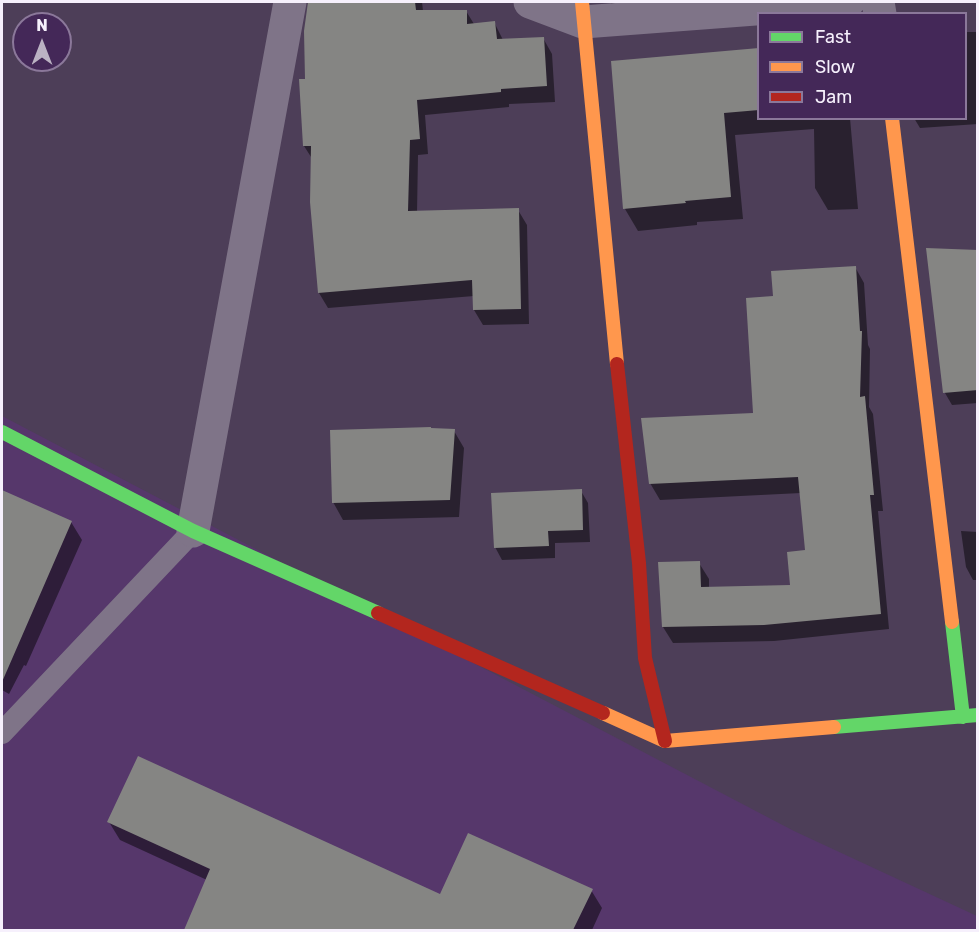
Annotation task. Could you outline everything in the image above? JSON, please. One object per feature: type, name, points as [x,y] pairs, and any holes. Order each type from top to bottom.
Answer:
[{"type":"street","points":[[193,531],[290,2]]},
{"type":"street","points":[[530,2],[582,12],[848,2]]},
{"type":"street","points":[[582,12],[639,563],[645,658],[665,741]]},
{"type":"street","points":[[892,120],[963,717]]},
{"type":"street","points":[[2,432],[193,531],[665,741],[978,715]]},
{"type":"lane","points":[[2,733],[193,531]]},
{"type":"shaded area","points":[[2,416],[794,831],[977,916],[977,930],[2,930]]},
{"type":"building","points":[[308,2],[415,2],[416,10],[467,10],[467,24],[495,21],[497,39],[544,37],[547,86],[501,89],[501,92],[417,100],[420,139],[410,140],[408,211],[519,208],[521,309],[473,310],[472,280],[318,293],[310,202],[311,146],[303,146],[299,79],[305,79],[304,31]]},
{"type":"building","points":[[757,48],[757,110],[724,113],[731,197],[623,209],[611,61]]},
{"type":"building","points":[[926,248],[978,250],[978,390],[943,393]]},
{"type":"building","points":[[856,266],[860,331],[862,331],[860,397],[865,396],[874,495],[870,495],[881,614],[764,625],[662,627],[658,562],[700,561],[701,587],[790,585],[787,552],[805,550],[798,477],[649,484],[641,418],[753,413],[746,298],[773,296],[771,271]]},
{"type":"building","points":[[431,427],[455,429],[450,500],[332,503],[330,430]]},
{"type":"building","points":[[582,489],[583,530],[548,531],[549,546],[494,548],[491,493]]},
{"type":"building","points":[[2,490],[72,521],[2,682]]},
{"type":"building","points":[[138,756],[440,894],[468,833],[593,889],[573,930],[184,930],[210,869],[107,822]]},
{"type":"traffic: fast","points":[[2,432],[193,531],[378,613]]},
{"type":"traffic: fast","points":[[952,622],[963,717]]},
{"type":"traffic: fast","points":[[834,727],[978,715]]},
{"type":"traffic: slow","points":[[582,2],[617,364]]},
{"type":"traffic: slow","points":[[892,120],[952,622]]},
{"type":"traffic: slow","points":[[603,713],[665,741],[834,727]]},
{"type":"traffic: jam","points":[[617,364],[639,563],[645,658],[665,741]]},
{"type":"traffic: jam","points":[[378,613],[603,713]]}]
